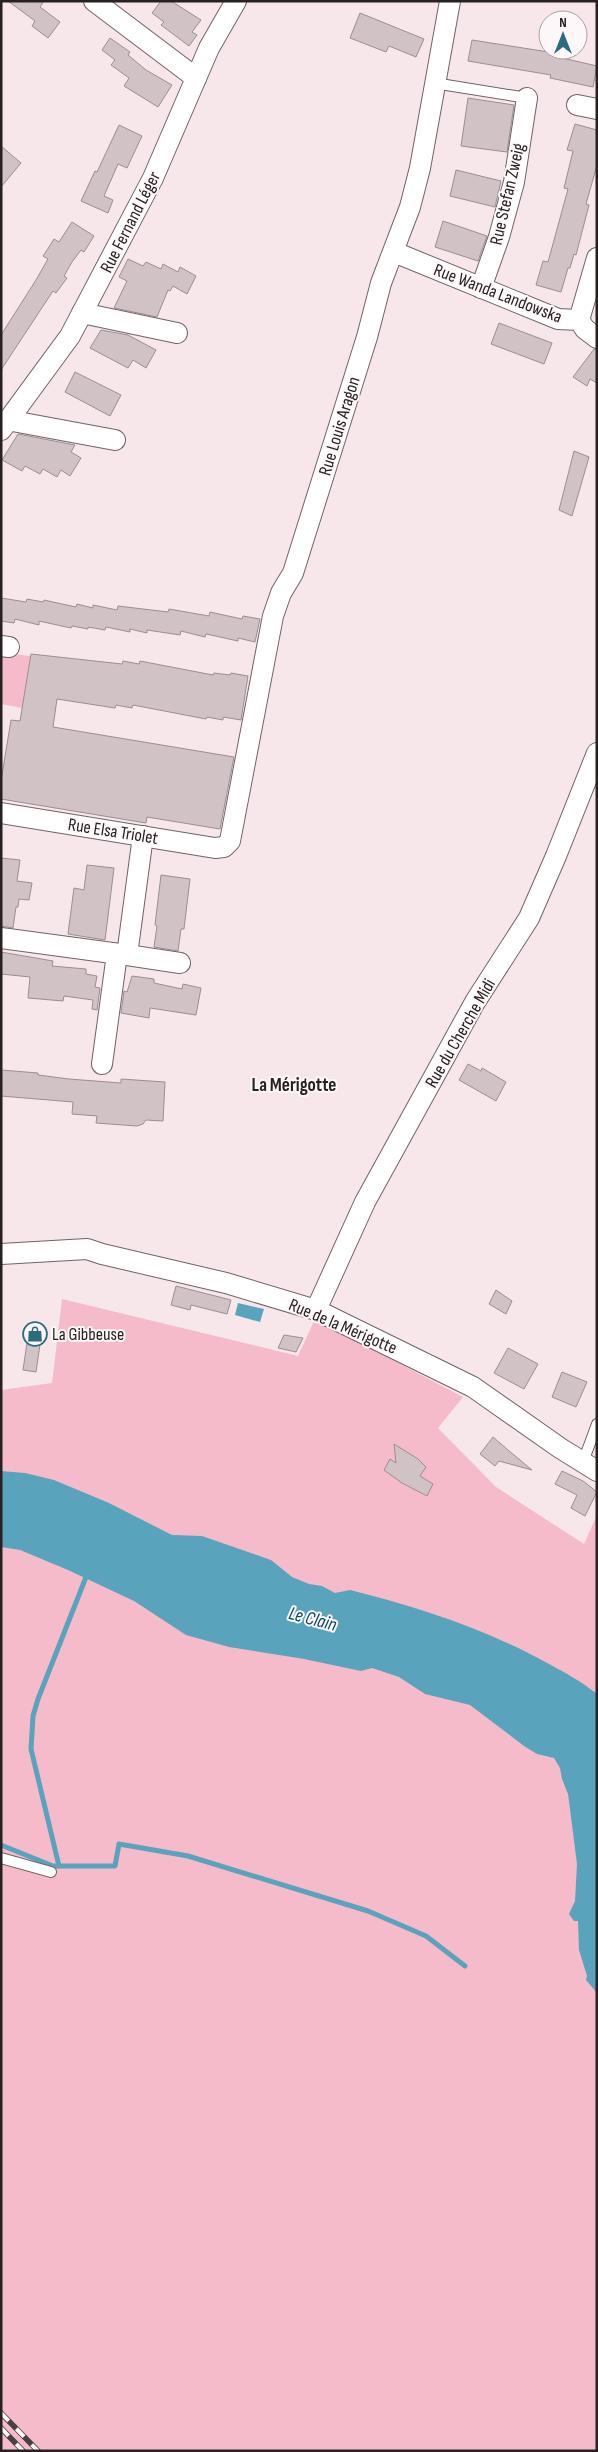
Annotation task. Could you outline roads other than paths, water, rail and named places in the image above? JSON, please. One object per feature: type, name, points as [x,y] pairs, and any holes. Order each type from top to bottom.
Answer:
[{"type":"street","points":[[94,1],[196,78]]},
{"type":"street","name":"Rue Fernand Léger","points":[[4,425],[56,356],[82,313],[153,178],[209,48],[236,1]]},
{"type":"street","name":"Rue Louis Aragon","points":[[224,847],[233,835],[262,665],[275,606],[293,573],[367,337],[381,283],[410,207],[420,168],[450,1]]},
{"type":"street","name":"Rue Stefan Zweig","points":[[481,288],[499,237],[514,182],[527,98]]},
{"type":"street","name":"Rue Wanda Landowska","points":[[394,252],[558,319],[579,320],[585,329],[597,338]]},
{"type":"street","points":[[579,320],[597,258]]},
{"type":"street","points":[[82,313],[177,333]]},
{"type":"street","points":[[4,425],[115,440]]},
{"type":"street","name":"Rue du Cherche Midi","points":[[316,1310],[369,1194],[475,1002],[529,918],[597,752]]},
{"type":"street","name":"Rue Elsa Triolet","points":[[1,813],[215,848],[224,847]]},
{"type":"street","points":[[102,1064],[143,836]]},
{"type":"street","points":[[1,938],[180,963]]},
{"type":"street","name":"Rue de la Mérigotte","points":[[1,1254],[87,1249],[226,1284],[316,1310],[473,1387],[560,1448],[590,1466]]},
{"type":"lane","points":[[434,83],[527,98]]},
{"type":"lane","points":[[590,1466],[597,1424]]},
{"type":"lane","points":[[1,1858],[51,1872]]},
{"type":"water","points":[[238,1303],[264,1309],[260,1322],[235,1315]]},
{"type":"water","name":"Le Clain","points":[[1,1471],[25,1473],[54,1480],[109,1503],[172,1535],[202,1536],[271,1560],[292,1577],[309,1584],[322,1586],[335,1593],[350,1590],[451,1620],[525,1651],[568,1674],[597,1694],[597,1993],[586,1980],[587,1976],[579,1950],[578,1921],[574,1921],[569,1914],[575,1901],[577,1864],[568,1794],[560,1768],[554,1758],[537,1754],[524,1746],[470,1705],[425,1694],[399,1677],[372,1668],[361,1671],[304,1659],[229,1647],[186,1635],[134,1601],[20,1550],[1,1547]]},
{"type":"waterway","points":[[59,1866],[31,1749],[33,1716],[88,1572]]},
{"type":"waterway","points":[[1,1845],[53,1866],[115,1866],[119,1844],[188,1856],[368,1911],[426,1936],[465,1966]]},
{"type":"railway","points":[[1,2413],[38,2451]]},
{"type":"railway","points":[[1,2428],[23,2451]]},
{"type":"place","name":"La Gibbeuse","points":[[35,1334]]},
{"type":"district","name":"La Mérigotte","points":[[294,1084]]}]
